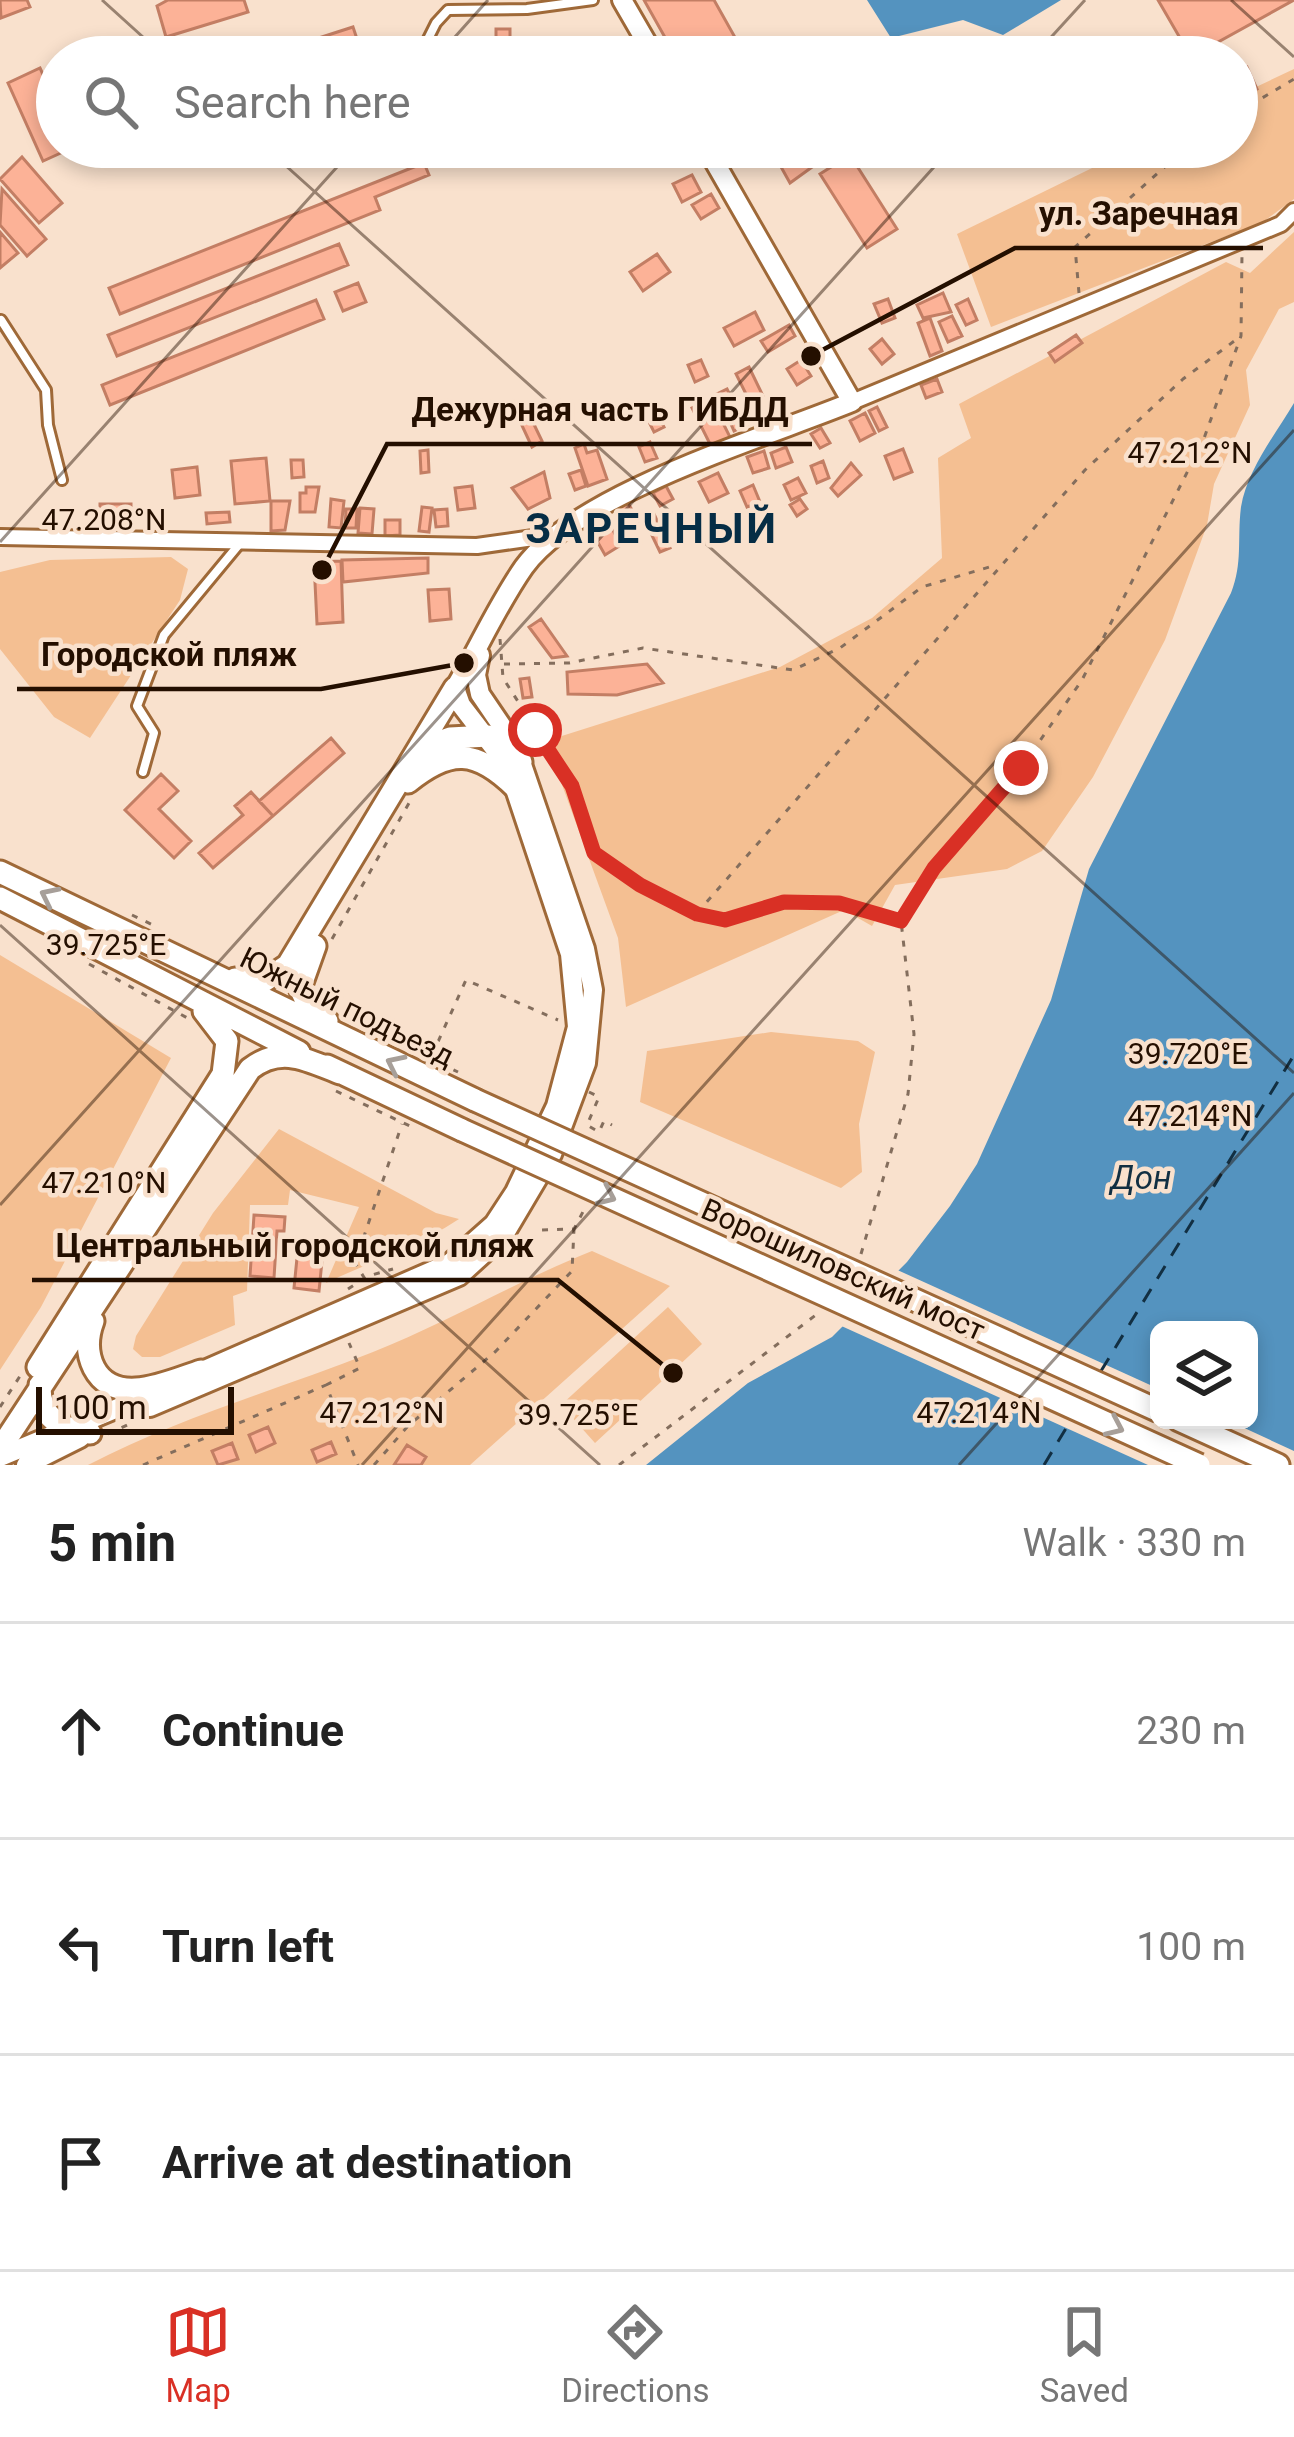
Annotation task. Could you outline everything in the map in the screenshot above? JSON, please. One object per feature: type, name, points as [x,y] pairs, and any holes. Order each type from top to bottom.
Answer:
[{"type":"main road","points":[[622,0],[643,36]]},
{"type":"main road","points":[[0,1453],[79,1432],[459,1276],[488,1253],[528,1201],[586,1064],[593,990],[585,949],[520,762],[480,694],[476,675],[524,567],[554,535],[595,506],[852,403],[718,168]]},
{"type":"main road","points":[[205,971],[261,983],[280,974],[455,688],[492,639]]},
{"type":"main road","points":[[455,688],[461,706],[520,762]]},
{"type":"main road","points":[[420,748],[450,738],[488,736]]},
{"type":"main road","points":[[26,1465],[79,1432],[201,1371],[449,1263],[494,1224],[515,1192],[566,1076],[578,1027],[578,991],[515,787],[488,736]]},
{"type":"main road","points":[[413,784],[420,748]]},
{"type":"main road","points":[[362,1037],[308,1005],[302,977],[413,784],[434,761],[462,757],[495,768],[515,787]]},
{"type":"main road","name":"Южный подъезд","points":[[0,872],[278,1007],[362,1037],[475,1100]]},
{"type":"main road","name":"Южный подъезд","points":[[0,898],[225,1015],[336,1081],[462,1130]]},
{"type":"main road","points":[[0,1426],[223,1074],[227,1041],[190,998]]},
{"type":"main road","points":[[0,1453],[250,1069],[264,1058],[286,1054],[336,1081]]},
{"type":"main road","name":"Ворошиловский мост","points":[[475,1100],[1150,1407]]},
{"type":"main road","name":"Ворошиловский мост","points":[[462,1130],[1199,1465]]},
{"type":"main road","points":[[105,1292],[87,1346],[100,1377],[122,1389],[138,1389],[201,1371]]},
{"type":"main road","points":[[42,1361],[39,1393],[44,1411],[79,1432]]},
{"type":"main road","points":[[1199,1429],[1278,1465]]},
{"type":"street","points":[[852,403],[1281,224],[1294,211]]},
{"type":"street","points":[[0,537],[477,546],[554,535]]},
{"type":"lane","points":[[429,36],[448,10],[527,9],[593,0]]},
{"type":"lane","points":[[1,320],[46,390],[47,425],[62,480]]},
{"type":"lane","points":[[143,772],[154,733],[137,706],[151,659],[242,541]]},
{"type":"path","points":[[1258,100],[1294,79]]},
{"type":"path","points":[[1080,304],[1075,247],[1163,168]]},
{"type":"path","points":[[855,1263],[868,1244],[875,1193],[908,1094],[914,1034],[901,921],[934,868],[1021,768],[1082,680],[1203,441],[1241,336],[1243,239]]},
{"type":"path","points":[[697,914],[1085,470],[1183,379],[1241,336]]},
{"type":"path","points":[[502,664],[569,663],[643,648],[793,670],[840,648],[922,587],[1000,564]]},
{"type":"path","points":[[492,639],[503,678],[572,786],[594,853],[697,914],[725,920],[784,902],[839,903],[901,921]]},
{"type":"path","points":[[326,950],[413,784]]},
{"type":"path","points":[[123,911],[160,928]]},
{"type":"path","points":[[87,964],[200,1024]]},
{"type":"path","points":[[431,1056],[466,980],[565,1023],[565,1008]]},
{"type":"path","points":[[362,1037],[431,1056],[464,1075]]},
{"type":"path","points":[[336,1081],[402,1123],[356,1263],[365,1279]]},
{"type":"path","points":[[587,1090],[599,1097],[587,1125],[599,1132],[604,1121],[612,1125],[604,1141]]},
{"type":"path","points":[[374,1465],[408,1426],[496,1352],[572,1271],[574,1229],[586,1204]]},
{"type":"path","points":[[500,1251],[510,1258],[541,1230],[574,1229]]},
{"type":"path","points":[[337,1296],[365,1279],[413,1264]]},
{"type":"path","points":[[619,1465],[758,1354],[815,1320],[828,1301]]},
{"type":"path","points":[[143,1465],[361,1368],[345,1336]]},
{"type":"path","points":[[326,1385],[358,1465]]},
{"type":"shaded area","points":[[1294,69],[1294,199],[1263,222],[991,327],[957,234],[1092,168],[1258,168],[1258,86]]},
{"type":"shaded area","points":[[1294,232],[1294,302],[1279,309],[1246,370],[1250,405],[1214,484],[1207,525],[1165,640],[1093,777],[1042,851],[1007,869],[895,885],[872,926],[844,910],[626,1007],[618,938],[546,741],[780,667],[872,618],[942,558],[938,458],[971,438],[959,404],[1226,262],[1250,273]]},
{"type":"shaded area","points":[[171,557],[188,569],[180,600],[90,738],[54,717],[0,649],[0,572],[50,560]]},
{"type":"shaded area","points":[[0,955],[171,1058],[41,1307],[0,1370]]},
{"type":"shaded area","points":[[771,1032],[858,1041],[875,1052],[859,1124],[862,1172],[841,1188],[640,1102],[647,1051]]},
{"type":"shaded area","points":[[279,1129],[436,1213],[459,1219],[326,1283],[359,1207],[290,1190],[288,1205],[250,1205],[247,1291],[233,1296],[235,1325],[160,1357],[142,1357],[133,1349],[136,1336],[213,1213]]},
{"type":"shaded area","points":[[592,1251],[670,1286],[470,1465],[88,1465],[193,1418],[401,1340]]},
{"type":"shaded area","points":[[668,1307],[702,1344],[595,1443],[561,1405]]},
{"type":"water","points":[[867,0],[1061,0],[1003,35],[963,20],[890,36]]},
{"type":"water","name":"Дон","points":[[1294,403],[1294,1465],[646,1465],[748,1383],[832,1337],[907,1262],[977,1164],[1051,1000],[1089,869],[1231,593],[1244,493]]},
{"type":"pier","points":[[893,1268],[1150,1385],[1150,1429],[1246,1429],[1294,1451],[1294,1465],[1148,1465],[837,1324]]},
{"type":"building","points":[[0,0],[27,0],[30,7],[1,18]]},
{"type":"building","points":[[168,0],[244,0],[248,12],[166,36],[157,6]]},
{"type":"building","points":[[644,0],[714,0],[734,36],[664,36]]},
{"type":"building","points":[[1158,0],[1294,0],[1229,36],[1179,36]]},
{"type":"building","points":[[353,27],[356,36],[325,36]]},
{"type":"building","points":[[496,29],[510,29],[510,36],[496,36]]},
{"type":"building","points":[[36,70],[36,145],[8,83]]},
{"type":"building","points":[[22,157],[62,203],[39,223],[0,179]]},
{"type":"building","points":[[411,168],[426,168],[429,175],[375,197],[380,210],[120,314],[109,288]]},
{"type":"building","points":[[782,168],[811,168],[790,183]]},
{"type":"building","points":[[829,168],[858,168],[897,229],[867,248],[820,174]]},
{"type":"building","points":[[692,175],[701,192],[682,202],[673,184]]},
{"type":"building","points":[[2,189],[46,239],[27,256],[0,225]]},
{"type":"building","points":[[711,194],[719,208],[701,219],[692,205]]},
{"type":"building","points":[[0,232],[18,253],[0,268]]},
{"type":"building","points":[[339,244],[348,265],[117,356],[108,335]]},
{"type":"building","points":[[657,254],[670,272],[643,291],[630,272]]},
{"type":"building","points":[[358,283],[366,302],[343,311],[335,292]]},
{"type":"building","points":[[943,293],[951,312],[923,318],[917,305]]},
{"type":"building","points":[[888,299],[895,318],[882,323],[874,304]]},
{"type":"building","points":[[968,299],[977,320],[966,325],[956,305]]},
{"type":"building","points":[[316,300],[324,319],[110,405],[102,385]]},
{"type":"building","points":[[755,312],[764,330],[734,346],[724,328]]},
{"type":"building","points":[[952,316],[962,336],[948,342],[939,322]]},
{"type":"building","points":[[930,318],[942,351],[930,356],[918,323]]},
{"type":"building","points":[[789,325],[795,336],[768,352],[761,341]]},
{"type":"building","points":[[1076,335],[1082,343],[1055,362],[1049,353]]},
{"type":"building","points":[[882,339],[894,354],[882,364],[870,349]]},
{"type":"building","points":[[701,360],[708,376],[695,382],[688,365]]},
{"type":"building","points":[[801,360],[811,376],[797,385],[787,369]]},
{"type":"building","points":[[749,367],[763,396],[750,402],[736,374]]},
{"type":"building","points":[[937,379],[942,392],[926,398],[921,385]]},
{"type":"building","points":[[727,389],[734,403],[725,408],[717,394]]},
{"type":"building","points":[[711,399],[730,437],[711,446],[692,408]]},
{"type":"building","points":[[652,403],[664,427],[654,432],[642,408]]},
{"type":"building","points":[[877,407],[887,427],[879,431],[869,411]]},
{"type":"building","points":[[742,408],[750,423],[734,431],[727,415]]},
{"type":"building","points":[[528,412],[542,441],[532,447],[518,417]]},
{"type":"building","points":[[865,413],[875,433],[860,441],[850,421]]},
{"type":"building","points":[[821,428],[830,443],[820,448],[811,434]]},
{"type":"building","points":[[650,442],[657,458],[645,462],[639,447]]},
{"type":"building","points":[[584,444],[587,453],[597,450],[607,479],[588,486],[575,448]]},
{"type":"building","points":[[786,447],[792,462],[776,468],[771,453]]},
{"type":"building","points":[[903,449],[912,472],[894,479],[885,456]]},
{"type":"building","points":[[428,450],[429,472],[421,473],[420,451]]},
{"type":"building","points":[[764,451],[769,468],[753,473],[747,457]]},
{"type":"building","points":[[266,458],[270,501],[235,504],[231,461]]},
{"type":"building","points":[[291,460],[303,460],[304,477],[292,478]]},
{"type":"building","points":[[823,461],[829,478],[817,483],[811,466]]},
{"type":"building","points":[[851,463],[861,475],[838,496],[831,488]]},
{"type":"building","points":[[197,467],[200,495],[175,498],[172,470]]},
{"type":"building","points":[[581,470],[586,486],[575,490],[569,474]]},
{"type":"building","points":[[544,472],[550,498],[528,509],[512,488]]},
{"type":"building","points":[[718,473],[728,493],[709,502],[699,482]]},
{"type":"building","points":[[798,478],[806,493],[791,500],[784,485]]},
{"type":"building","points":[[753,485],[760,502],[747,507],[740,491]]},
{"type":"building","points":[[472,486],[475,508],[458,510],[455,488]]},
{"type":"building","points":[[666,486],[673,499],[660,506],[653,493]]},
{"type":"building","points":[[306,487],[319,487],[315,512],[300,512],[300,493],[306,493]]},
{"type":"building","points":[[331,499],[344,501],[341,528],[329,527]]},
{"type":"building","points":[[800,499],[807,509],[797,516],[790,505]]},
{"type":"building","points":[[271,501],[290,501],[285,530],[271,531]]},
{"type":"building","points":[[627,501],[638,521],[626,527],[615,507]]},
{"type":"building","points":[[100,504],[131,504],[131,530],[100,525]]},
{"type":"building","points":[[422,507],[432,508],[429,532],[419,531]]},
{"type":"building","points":[[360,508],[374,509],[372,534],[358,533]]},
{"type":"building","points":[[346,509],[357,509],[356,528],[345,528]]},
{"type":"building","points":[[447,509],[448,526],[436,527],[434,510]]},
{"type":"building","points":[[229,512],[230,522],[207,524],[206,513]]},
{"type":"building","points":[[654,514],[670,548],[660,552],[644,519]]},
{"type":"building","points":[[385,520],[400,520],[400,535],[385,536]]},
{"type":"building","points":[[609,523],[621,545],[605,555],[592,532]]},
{"type":"building","points":[[428,558],[428,573],[343,582],[342,560]]},
{"type":"building","points":[[341,561],[343,622],[317,624],[314,562]]},
{"type":"building","points":[[449,589],[451,619],[430,621],[428,590]]},
{"type":"building","points":[[541,619],[567,656],[552,658],[529,627]]},
{"type":"building","points":[[647,664],[663,683],[617,695],[568,694],[567,672]]},
{"type":"building","points":[[529,678],[532,697],[523,698],[520,679]]},
{"type":"building","points":[[331,738],[344,753],[273,816],[259,801]]},
{"type":"building","points":[[161,774],[178,791],[159,809],[191,841],[174,858],[125,810]]},
{"type":"building","points":[[251,792],[273,816],[213,868],[199,853],[243,815],[235,806]]},
{"type":"building","points":[[254,1215],[285,1217],[284,1231],[277,1231],[274,1278],[250,1276]]},
{"type":"building","points":[[298,1248],[323,1251],[319,1291],[294,1288]]},
{"type":"building","points":[[268,1427],[275,1443],[256,1452],[249,1435]]},
{"type":"building","points":[[331,1442],[336,1454],[317,1462],[312,1450]]},
{"type":"building","points":[[232,1443],[238,1459],[218,1465],[212,1451]]},
{"type":"building","points":[[407,1445],[426,1457],[421,1465],[394,1465]]},
{"type":"ferry route","points":[[1101,1371],[1294,1055]]},
{"type":"ferry route","points":[[1044,1465],[1074,1415]]},
{"type":"place","name":"ул. Заречная","points":[[811,356]]},
{"type":"place","name":"Дежурная часть ГИБДД","points":[[322,570]]},
{"type":"place","name":"Городской пляж","points":[[464,663]]},
{"type":"place","name":"Центральный городской пляж","points":[[673,1373]]},
{"type":"district","name":"ЗАРЕЧНЫЙ","points":[[652,528]]},
{"type":"route","points":[[535,730],[572,786],[594,853],[640,885],[697,914],[725,920],[784,902],[839,903],[901,921],[934,868],[1021,768]]}]
